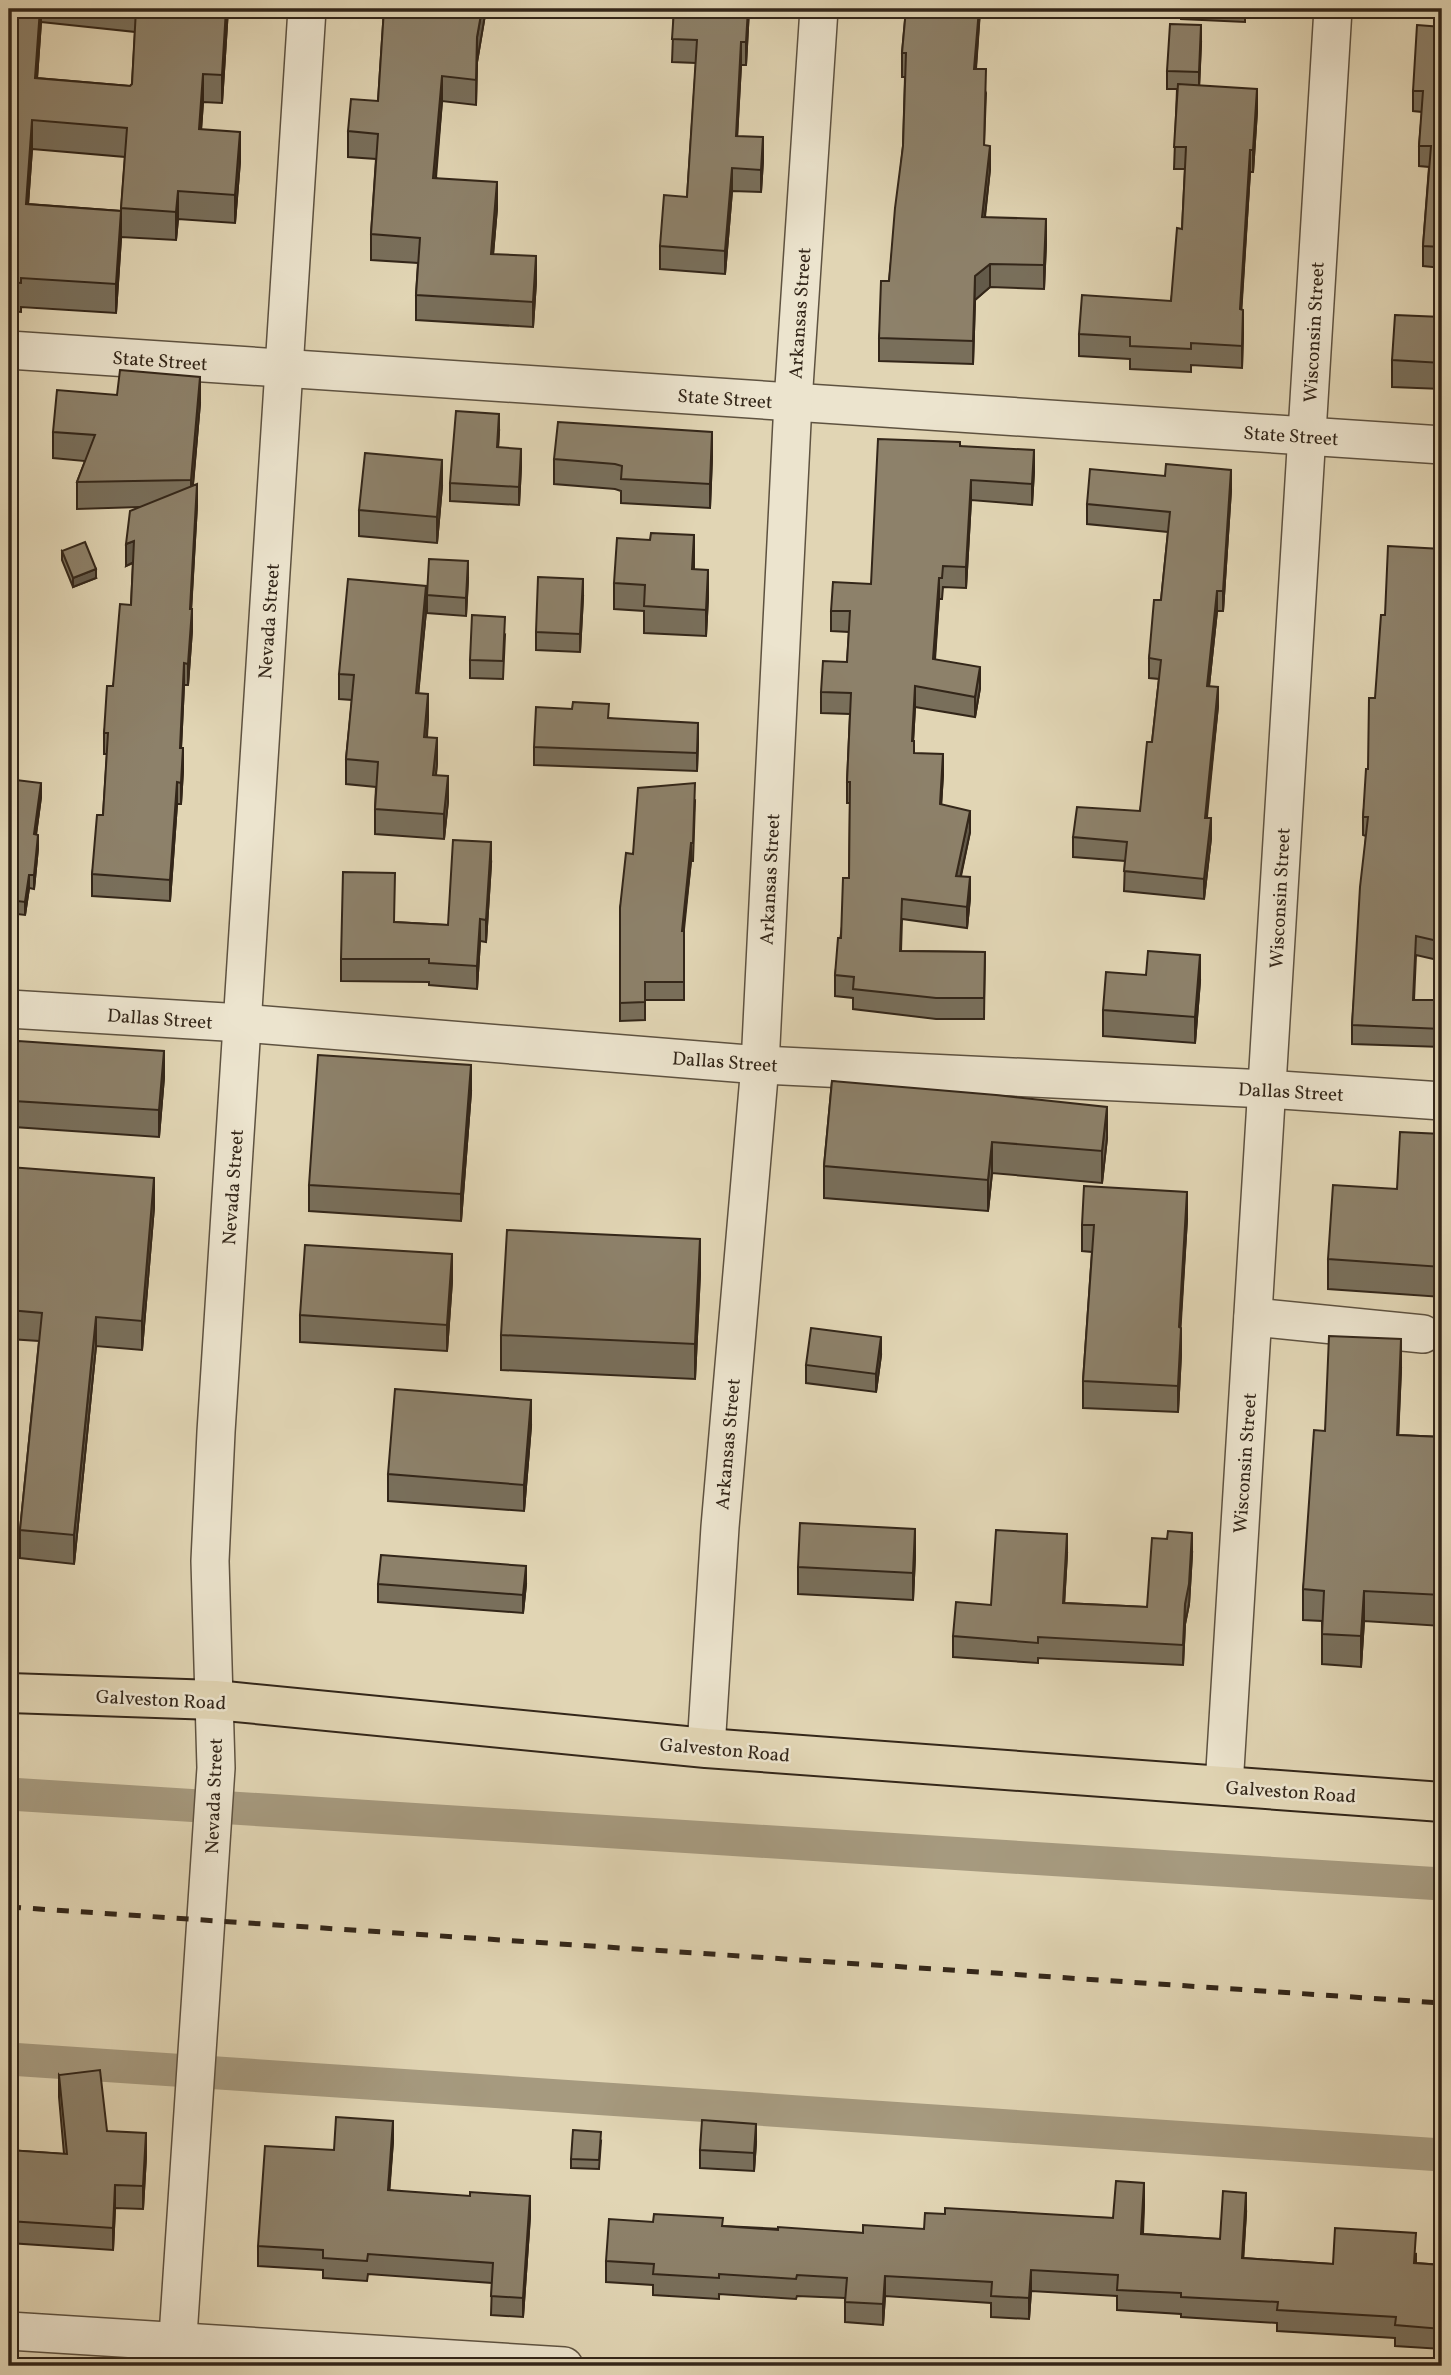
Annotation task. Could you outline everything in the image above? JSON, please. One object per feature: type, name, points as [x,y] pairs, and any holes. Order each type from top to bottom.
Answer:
[{"type":"main road","name":"Galveston Road","points":[[9,1693],[215,1700],[706,1748],[1442,1802]]},
{"type":"street","name":"Nevada Street","points":[[177,2354],[216,1768],[210,1561],[212,1522],[307,9]]},
{"type":"street","name":"Arkansas Street","points":[[706,1748],[722,1513],[760,1065],[793,402],[819,9]]},
{"type":"street","name":"Wisconsin Street","points":[[1224,1786],[1333,9]]},
{"type":"street","name":"State Street","points":[[9,350],[1442,445]]},
{"type":"street","name":"Dallas Street","points":[[9,1009],[242,1023],[760,1065],[1267,1089],[1442,1101]]},
{"type":"street","points":[[1253,1317],[1423,1334]]},
{"type":"street","points":[[9,2331],[177,2354],[564,2366]]},
{"type":"building","points":[[9,9],[40,9],[35,78],[130,86],[136,9],[226,9],[222,75],[203,74],[199,129],[240,132],[235,195],[178,191],[176,212],[121,208],[127,128],[32,120],[26,204],[121,211],[116,284],[21,278],[21,283],[9,282]]},
{"type":"building","points":[[384,9],[482,9],[477,37],[476,80],[442,76],[433,178],[497,182],[491,254],[536,256],[533,302],[416,295],[420,238],[371,234],[378,134],[348,131],[351,99],[378,101]]},
{"type":"building","points":[[674,9],[748,9],[746,42],[741,42],[736,136],[763,137],[761,170],[732,168],[725,251],[660,246],[664,195],[687,197],[697,40],[672,39]]},
{"type":"building","points":[[906,9],[979,9],[974,69],[986,69],[984,145],[990,146],[982,217],[1046,219],[1044,265],[990,264],[975,276],[973,341],[879,338],[881,281],[889,281],[903,146],[906,53],[902,53]]},
{"type":"building","points":[[1170,24],[1201,25],[1199,72],[1167,71]]},
{"type":"building","points":[[1417,25],[1442,27],[1442,247],[1423,246],[1431,146],[1419,146],[1423,91],[1413,91]]},
{"type":"building","points":[[1178,84],[1257,89],[1253,150],[1250,150],[1240,309],[1243,310],[1242,346],[1191,343],[1191,349],[1130,346],[1130,337],[1079,334],[1082,295],[1171,301],[1177,228],[1182,229],[1186,147],[1174,147]]},
{"type":"building","points":[[1395,315],[1442,317],[1442,363],[1392,360]]},
{"type":"building","points":[[120,370],[200,377],[191,480],[77,482],[95,435],[53,432],[57,390],[117,395]]},
{"type":"building","points":[[456,411],[499,414],[497,447],[521,449],[519,487],[450,483]]},
{"type":"building","points":[[558,422],[712,432],[710,484],[621,479],[622,466],[554,459]]},
{"type":"building","points":[[878,439],[960,442],[960,446],[1034,450],[1032,484],[971,480],[966,567],[943,566],[942,578],[939,578],[933,659],[980,667],[975,697],[915,686],[912,741],[914,753],[943,754],[940,804],[970,811],[956,876],[970,877],[967,907],[902,899],[900,951],[985,952],[984,998],[936,998],[853,989],[854,977],[835,975],[838,938],[841,938],[843,878],[849,878],[850,782],[847,782],[851,693],[821,692],[823,661],[847,662],[850,611],[831,611],[833,582],[871,584]]},
{"type":"building","points":[[365,453],[442,460],[437,517],[359,510]]},
{"type":"building","points":[[1166,464],[1231,470],[1223,591],[1217,591],[1207,686],[1218,687],[1205,818],[1211,818],[1204,879],[1124,871],[1127,842],[1073,837],[1077,807],[1140,811],[1147,742],[1152,742],[1161,660],[1149,658],[1154,600],[1161,600],[1170,512],[1087,504],[1090,469],[1165,476]]},
{"type":"building","points":[[197,484],[188,664],[184,663],[181,783],[177,782],[170,880],[92,874],[97,815],[103,815],[108,733],[104,733],[107,686],[113,686],[120,604],[131,605],[134,541],[126,544],[130,511]]},
{"type":"building","points":[[651,533],[694,535],[692,569],[708,570],[706,610],[644,606],[645,585],[614,583],[617,538],[650,540]]},
{"type":"building","points":[[85,542],[96,569],[73,578],[62,551]]},
{"type":"building","points":[[1388,546],[1442,549],[1442,942],[1416,936],[1413,1000],[1442,1000],[1442,1029],[1352,1025],[1360,887],[1368,817],[1363,817],[1368,769],[1369,698],[1375,698],[1381,615],[1385,615]]},
{"type":"building","points":[[429,559],[468,561],[466,598],[427,595]]},
{"type":"building","points":[[538,577],[583,579],[580,634],[536,632]]},
{"type":"building","points":[[348,579],[426,586],[416,693],[428,694],[424,737],[437,738],[433,775],[448,776],[444,814],[375,809],[378,762],[346,759],[354,675],[339,674]]},
{"type":"building","points":[[472,615],[505,617],[503,661],[470,660]]},
{"type":"building","points":[[573,702],[609,704],[608,718],[698,723],[697,753],[534,747],[536,707],[572,709]]},
{"type":"building","points":[[16,780],[41,783],[34,834],[38,835],[34,875],[29,875],[25,902],[9,900],[9,849],[13,809],[9,809],[9,785],[15,785]]},
{"type":"building","points":[[695,783],[693,843],[682,931],[684,982],[645,982],[645,1002],[620,1003],[620,908],[626,853],[633,854],[638,788]]},
{"type":"building","points":[[453,840],[491,842],[486,920],[480,919],[477,966],[429,963],[429,959],[341,959],[343,872],[395,873],[394,922],[448,925]]},
{"type":"building","points":[[1148,951],[1200,955],[1195,1017],[1103,1010],[1106,972],[1146,975]]},
{"type":"building","points":[[18,1041],[164,1051],[159,1110],[14,1101]]},
{"type":"building","points":[[318,1055],[471,1065],[461,1194],[309,1185]]},
{"type":"building","points":[[832,1081],[1107,1107],[1102,1151],[992,1142],[988,1180],[824,1166]]},
{"type":"building","points":[[1400,1132],[1442,1134],[1442,1267],[1328,1259],[1333,1185],[1397,1189]]},
{"type":"building","points":[[9,1167],[154,1178],[142,1321],[96,1317],[74,1535],[20,1530],[42,1313],[9,1310]]},
{"type":"building","points":[[1084,1186],[1187,1192],[1178,1386],[1083,1381],[1094,1225],[1082,1225]]},
{"type":"building","points":[[507,1230],[700,1239],[695,1344],[501,1335]]},
{"type":"building","points":[[305,1245],[452,1254],[447,1325],[300,1315]]},
{"type":"building","points":[[811,1328],[881,1337],[876,1374],[806,1365]]},
{"type":"building","points":[[1329,1336],[1401,1339],[1397,1435],[1442,1437],[1442,1595],[1364,1591],[1361,1636],[1322,1634],[1324,1591],[1303,1589],[1314,1430],[1325,1431]]},
{"type":"building","points":[[395,1389],[531,1400],[524,1485],[388,1474]]},
{"type":"building","points":[[800,1523],[915,1529],[913,1573],[798,1567]]},
{"type":"building","points":[[996,1530],[1067,1534],[1063,1603],[1147,1607],[1152,1538],[1167,1539],[1168,1531],[1192,1533],[1183,1645],[1038,1637],[1038,1643],[953,1636],[956,1602],[991,1605]]},
{"type":"building","points":[[381,1555],[526,1566],[523,1595],[378,1584]]},
{"type":"building","points":[[100,2070],[107,2131],[146,2133],[143,2186],[115,2185],[113,2228],[9,2221],[9,2150],[67,2154],[59,2075]]},
{"type":"building","points":[[336,2117],[393,2121],[388,2190],[470,2196],[470,2192],[530,2196],[523,2298],[491,2296],[493,2263],[368,2254],[367,2261],[323,2258],[323,2250],[258,2246],[265,2146],[334,2150]]},
{"type":"building","points":[[702,2120],[756,2124],[754,2153],[700,2150]]},
{"type":"building","points":[[573,2130],[601,2132],[599,2160],[571,2159]]},
{"type":"building","points":[[1116,2181],[1144,2183],[1141,2234],[1220,2239],[1223,2191],[1246,2193],[1242,2258],[1333,2264],[1335,2228],[1416,2233],[1414,2263],[1442,2265],[1442,2329],[1395,2325],[1396,2317],[1277,2310],[1278,2302],[1181,2297],[1181,2293],[1117,2290],[1118,2275],[1031,2270],[1029,2298],[991,2296],[992,2282],[885,2276],[883,2304],[845,2302],[847,2278],[797,2275],[796,2279],[719,2274],[719,2278],[653,2274],[654,2264],[606,2261],[609,2219],[653,2222],[654,2214],[723,2218],[722,2226],[863,2233],[863,2225],[924,2229],[925,2213],[945,2214],[945,2208],[1113,2218]]},
{"type":"waterway","points":[[9,1794],[1442,1884]]},
{"type":"waterway","points":[[9,2059],[1442,2155]]},
{"type":"railway","points":[[9,1907],[1442,2003]]}]
